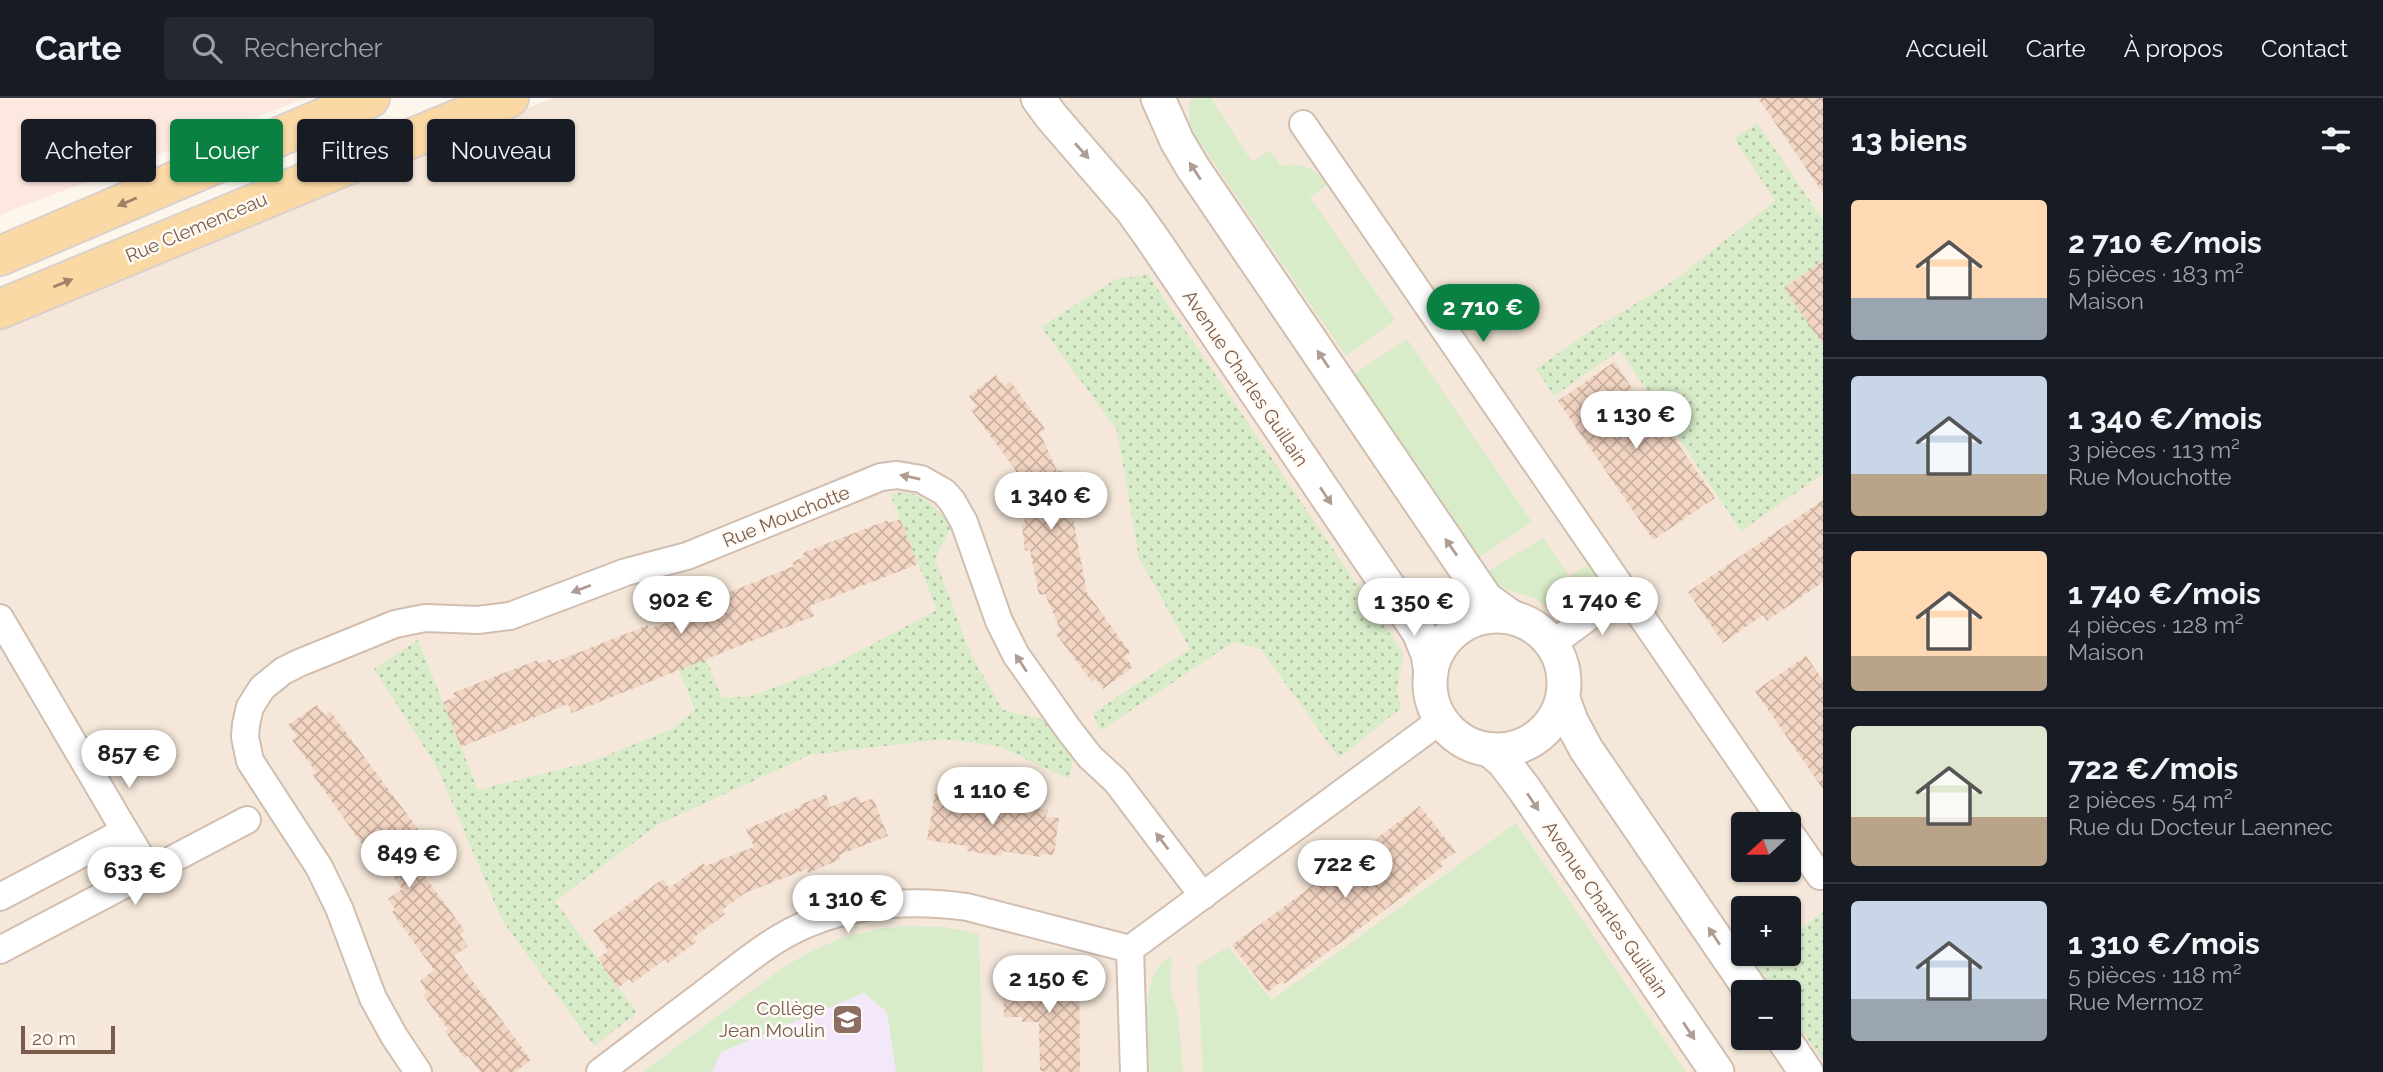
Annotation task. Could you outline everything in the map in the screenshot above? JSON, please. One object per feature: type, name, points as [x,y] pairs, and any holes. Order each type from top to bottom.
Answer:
[{"type":"main road","points":[[0,256],[370,98]]},
{"type":"main road","name":"Rue Clemenceau","points":[[0,309],[509,98]]},
{"type":"street","name":"Avenue Charles Guillain","points":[[1038,98],[1132,210],[1152,238],[1419,632],[1429,654],[1431,672]]},
{"type":"street","points":[[1158,98],[1177,141],[1193,168],[1486,599],[1511,617]]},
{"type":"street","points":[[1303,124],[1776,812]]},
{"type":"street","name":"Rue Mouchotte","points":[[418,1072],[373,998],[339,908],[319,867],[250,761],[245,737],[246,724],[250,708],[262,688],[283,671],[299,663],[395,624],[425,618],[478,620],[510,616],[626,572],[687,556],[881,477],[897,475],[921,479],[944,492],[952,501],[964,522],[1007,639],[1016,655],[1069,730],[1090,757],[1116,781],[1203,896]]},
{"type":"street","points":[[1552,644],[1623,592]]},
{"type":"street","points":[[1563,699],[1552,722],[1535,739],[1513,749],[1490,750],[1459,738],[1441,720],[1431,697],[1431,672],[1438,652],[1450,634],[1459,627],[1489,616],[1511,617],[1530,623],[1552,644],[1564,670],[1563,699],[1586,749],[1744,980]]},
{"type":"street","points":[[0,618],[150,872]]},
{"type":"street","points":[[1130,949],[1441,720]]},
{"type":"street","name":"Avenue Charles Guillain","points":[[1490,750],[1504,762],[1525,790],[1717,1072]]},
{"type":"street","points":[[0,950],[247,820]]},
{"type":"street","points":[[0,897],[125,831]]},
{"type":"street","points":[[1801,848],[1821,876]]},
{"type":"street","points":[[600,1072],[768,946],[813,922],[858,909],[900,902],[943,903],[1130,949]]},
{"type":"street","points":[[1130,949],[1134,1072]]},
{"type":"street","points":[[1791,1050],[1806,1072]]},
{"type":"shaded area","points":[[0,98],[306,98],[251,119],[170,119],[170,150],[156,155],[156,119],[21,119],[21,182],[86,182],[0,215]]},
{"type":"shaded area","points":[[552,98],[1823,98],[1823,1072],[0,1072],[0,327],[350,182],[413,182],[413,156],[427,150],[427,182],[575,182],[575,119],[501,119]]},
{"type":"shaded area","name":"Collège Jean Moulin","points":[[945,927],[979,934],[983,1072],[643,1072],[785,966],[812,951],[844,937],[883,928]]},
{"type":"green space","points":[[1192,98],[1211,98],[1252,162],[1269,150],[1281,166],[1302,166],[1323,179],[1327,185],[1310,197],[1395,320],[1346,356],[1189,127],[1189,104]]},
{"type":"green space","points":[[1757,123],[1823,220],[1823,261],[1784,288],[1823,345],[1823,474],[1741,531],[1620,350],[1554,396],[1536,369],[1587,333],[1675,280],[1775,201],[1734,138]]},
{"type":"green space","points":[[1148,275],[1403,653],[1397,690],[1401,708],[1339,758],[1261,649],[1233,642],[1100,731],[1093,713],[1190,649],[1139,558],[1117,430],[1041,327],[1116,279]]},
{"type":"green space","points":[[1407,339],[1532,522],[1476,559],[1353,375]]},
{"type":"green space","points":[[904,492],[919,496],[931,504],[951,527],[935,559],[971,655],[1003,710],[1046,720],[1074,755],[1069,779],[998,746],[942,739],[810,755],[659,824],[555,901],[637,1013],[594,1046],[502,920],[437,767],[374,669],[418,640],[478,790],[590,762],[672,729],[695,710],[661,625],[688,614],[722,698],[752,696],[835,664],[937,610],[890,494]]},
{"type":"green space","points":[[1543,538],[1570,577],[1587,565],[1591,569],[1596,583],[1590,602],[1584,592],[1556,612],[1534,598],[1499,586],[1486,572]]},
{"type":"green space","points":[[1516,823],[1686,1072],[1203,1072],[1197,966],[1228,947],[1272,1000]]},
{"type":"green space","points":[[1823,912],[1823,1061],[1801,1029],[1801,980],[1766,980],[1756,966],[1801,966],[1801,929]]},
{"type":"green space","name":"Collège Jean Moulin","points":[[945,927],[979,934],[983,1072],[896,1072],[887,1012],[864,993],[721,1052],[712,1072],[643,1072],[785,966],[812,951],[844,937],[883,928]]},
{"type":"green space","points":[[1172,957],[1170,988],[1178,1014],[1183,1072],[1150,1072],[1147,1026],[1149,991],[1161,964]]},
{"type":"building","points":[[1758,98],[1823,98],[1823,193],[1791,146]]},
{"type":"building","points":[[1823,261],[1823,345],[1784,288]]},
{"type":"building","points":[[1614,362],[1652,417],[1657,413],[1715,498],[1653,540],[1558,401]]},
{"type":"building","points":[[996,375],[1004,386],[1010,381],[1045,429],[1040,433],[1057,471],[1064,470],[1087,593],[1130,652],[1125,657],[1133,667],[1103,689],[1096,679],[1092,682],[1056,634],[1061,631],[1045,594],[1039,595],[1030,550],[1025,551],[1022,525],[1025,524],[1015,469],[971,410],[976,406],[969,396]]},
{"type":"building","points":[[1823,500],[1823,582],[1767,621],[1763,615],[1723,643],[1688,592]]},
{"type":"building","points":[[900,519],[918,564],[810,606],[814,616],[572,713],[568,704],[461,747],[443,702],[455,697],[453,693],[537,660],[539,664],[551,659],[552,663],[648,625],[649,629],[673,620],[700,609],[698,605],[794,566],[792,562],[804,557],[803,553],[888,520],[889,523]]},
{"type":"building","points":[[1806,656],[1823,680],[1823,789],[1755,691]]},
{"type":"building","points":[[317,705],[325,715],[330,711],[433,849],[427,853],[435,864],[423,874],[465,931],[460,935],[468,946],[454,956],[531,1060],[515,1072],[480,1072],[468,1056],[464,1058],[445,1031],[448,1029],[423,995],[427,992],[420,981],[434,970],[392,912],[395,909],[388,899],[402,889],[370,845],[365,848],[313,775],[316,772],[292,740],[297,736],[288,725]]},
{"type":"building","points":[[935,793],[1048,810],[1046,817],[1059,818],[1054,855],[1041,854],[1041,857],[1002,851],[1001,856],[967,851],[967,846],[927,840]]},
{"type":"building","points":[[826,794],[830,807],[858,796],[861,803],[873,798],[888,836],[839,855],[841,859],[808,873],[807,869],[745,893],[722,910],[725,914],[693,938],[696,942],[668,963],[665,959],[633,983],[629,979],[618,988],[598,958],[608,951],[593,930],[663,879],[669,888],[704,863],[705,866],[754,847],[746,829]]},
{"type":"building","points":[[1420,806],[1456,852],[1441,862],[1443,866],[1420,884],[1284,984],[1282,981],[1268,992],[1232,945]]},
{"type":"building","points":[[1079,973],[1080,1072],[1045,1072],[1040,1070],[1039,1022],[1022,1022],[1022,1017],[1004,1017],[1003,974]]},
{"type":"place","name":"Collège Jean Moulin","points":[[848,1019]]}]
